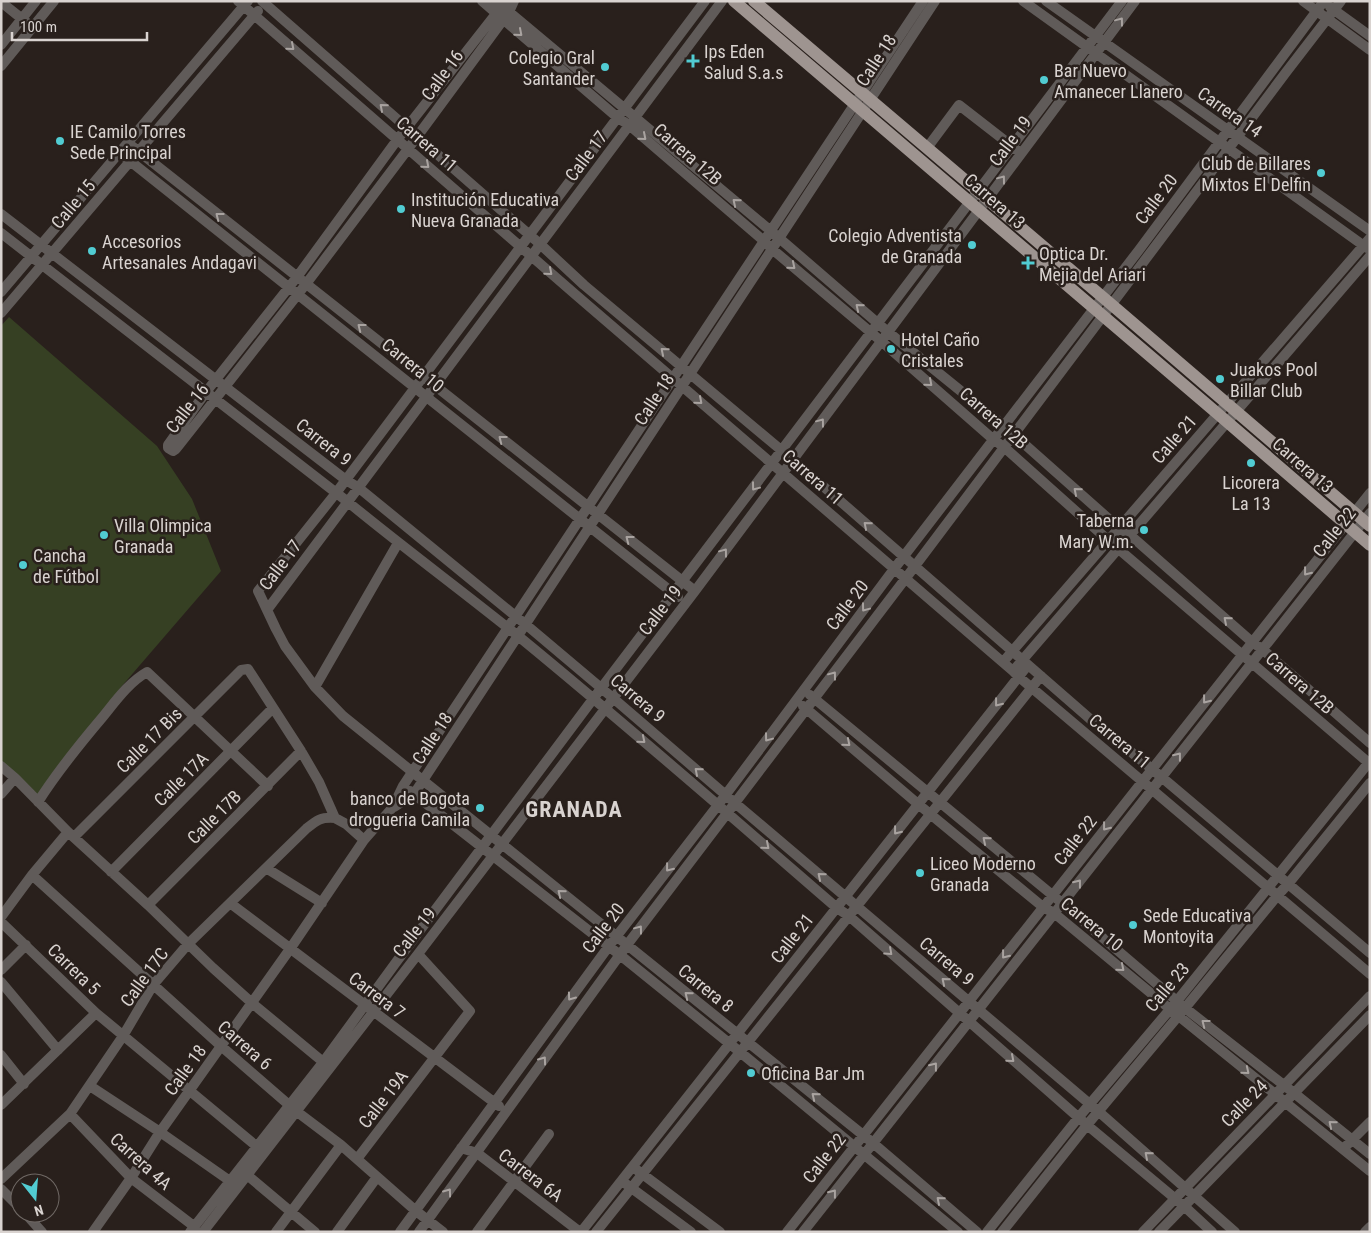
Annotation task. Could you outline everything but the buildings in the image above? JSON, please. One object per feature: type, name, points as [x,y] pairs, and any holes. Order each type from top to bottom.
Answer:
[{"type":"main road","name":"Carrera 13","points":[[734,1],[862,102],[927,148],[1364,518]]},
{"type":"main road","name":"Carrera 13","points":[[754,1],[975,206],[1370,545]]},
{"type":"street","points":[[1,45],[36,1]]},
{"type":"street","points":[[1,66],[54,1]]},
{"type":"street","name":"Carrera 12B","points":[[482,1],[503,9],[625,109],[632,121],[772,249],[872,333],[1108,540],[1369,763]]},
{"type":"street","name":"Calle 16","points":[[503,9],[408,149],[298,295],[176,449],[170,450],[168,445],[206,392],[297,277],[406,128],[503,9],[514,1]]},
{"type":"street","name":"Calle 17","points":[[705,1],[346,480],[258,591],[267,610],[722,1]]},
{"type":"street","name":"Calle 18","points":[[393,807],[414,794],[526,625],[779,239],[923,1]]},
{"type":"street","name":"Calle 18","points":[[93,1232],[160,1132],[290,949],[364,840],[393,807],[404,786],[515,616],[764,241],[934,1]]},
{"type":"street","name":"Carrera 14","points":[[1023,1],[1037,6],[1092,51],[1229,149],[1368,244]]},
{"type":"street","name":"Carrera 14","points":[[1046,1],[1370,231]]},
{"type":"street","name":"Calle 19","points":[[196,1230],[230,1181],[261,1150],[327,1064],[368,1009],[397,961],[593,699],[684,582],[915,276],[1022,153],[1100,39],[1122,1]]},
{"type":"street","name":"Calle 19","points":[[1100,39],[1135,1]]},
{"type":"street","points":[[1303,1],[1370,50]]},
{"type":"street","points":[[1,2],[33,28]]},
{"type":"street","name":"Calle 15","points":[[1,313],[264,2]]},
{"type":"street","name":"Carrera 11","points":[[264,2],[530,235],[584,285],[793,460],[1089,718],[1370,953]]},
{"type":"street","points":[[1324,2],[1337,6],[1370,36]]},
{"type":"street","name":"Calle 20","points":[[419,1232],[627,945],[1014,435],[1219,142],[1324,2]]},
{"type":"street","name":"Calle 15","points":[[1,292],[120,153],[243,3]]},
{"type":"street","name":"Carrera 11","points":[[243,3],[254,15],[576,296],[1031,688],[1370,974]]},
{"type":"street","name":"Calle 20","points":[[1107,301],[1238,138],[1337,6]]},
{"type":"street","name":"Carrera 12B","points":[[503,9],[618,118],[632,121],[771,231],[888,332],[1004,426],[1119,528],[1130,535],[1370,743]]},
{"type":"street","name":"Calle 19","points":[[983,196],[1013,146],[1041,109],[1092,51]]},
{"type":"street","points":[[1278,64],[1287,71]]},
{"type":"street","points":[[927,148],[959,105],[1022,153]]},
{"type":"street","points":[[1041,109],[1049,116]]},
{"type":"street","name":"Carrera 10","points":[[128,143],[695,591]]},
{"type":"street","name":"Carrera 10","points":[[120,153],[686,602]]},
{"type":"street","name":"Calle 19","points":[[368,1009],[420,952],[695,591],[926,282],[975,206]]},
{"type":"street","name":"Carrera 9","points":[[1,214],[358,488],[526,625],[1090,1104],[1235,1232]]},
{"type":"street","name":"Carrera 9","points":[[1,233],[518,636],[728,813],[836,908],[849,916],[1086,1125],[1184,1206],[1212,1232]]},
{"type":"street","name":"Calle 21","points":[[1232,407],[1368,244]]},
{"type":"street","name":"Calle 21","points":[[1003,662],[1108,540],[1370,256]]},
{"type":"street","points":[[915,276],[926,282]]},
{"type":"street","points":[[576,296],[584,285]]},
{"type":"street","name":"Calle 20","points":[[400,1232],[608,946],[726,795],[894,569],[1004,426],[1099,312]]},
{"type":"street","points":[[846,367],[857,374]]},
{"type":"street","name":"Calle 21","points":[[580,1232],[927,793],[1025,662],[1130,535],[1222,418]]},
{"type":"street","name":"Calle 22","points":[[787,1232],[1242,654],[1350,528],[1364,518],[1370,493]]},
{"type":"street","name":"Calle 22","points":[[803,1232],[1252,663],[1350,528]]},
{"type":"street","points":[[314,687],[398,543]]},
{"type":"street","points":[[634,561],[644,551]]},
{"type":"street","name":"Carrera 8","points":[[267,610],[286,646],[314,687],[343,716],[873,1143],[977,1232]]},
{"type":"street","points":[[981,643],[990,631]]},
{"type":"street","name":"Calle 17 Bis","points":[[71,835],[195,718],[241,670],[248,669],[274,708]]},
{"type":"street","points":[[38,802],[50,782],[124,690],[147,672],[268,786]]},
{"type":"street","name":"Calle 21","points":[[596,1232],[1041,676]]},
{"type":"street","name":"Carrera 10","points":[[804,690],[1062,903],[1181,1005],[1294,1092],[1370,1154]]},
{"type":"street","name":"Carrera 10","points":[[796,701],[1043,907],[1054,913],[1174,1013],[1370,1171]]},
{"type":"street","points":[[1316,718],[1328,705]]},
{"type":"street","points":[[274,708],[319,782],[335,818],[346,824],[364,840]]},
{"type":"street","name":"Calle 17A","points":[[111,872],[274,708]]},
{"type":"street","name":"Calle 17B","points":[[148,905],[301,751]]},
{"type":"street","name":"Calle 23","points":[[1181,1005],[1278,875],[1369,763]]},
{"type":"street","name":"Carrera 6","points":[[1,766],[71,835],[252,1003],[327,1064]]},
{"type":"street","points":[[1,794],[15,778]]},
{"type":"street","name":"Calle 23","points":[[987,1232],[1078,1118],[1288,884],[1370,783]]},
{"type":"street","name":"Carrera 8","points":[[404,786],[730,1043],[958,1232]]},
{"type":"street","name":"Calle 17C","points":[[1,1179],[70,1114],[123,1036],[153,986],[188,944],[316,820],[325,817],[335,818]]},
{"type":"street","points":[[1,917],[32,875],[71,835]]},
{"type":"street","points":[[266,868],[322,903]]},
{"type":"street","name":"Carrera 6","points":[[32,875],[221,1046],[293,1108],[341,1145],[416,1211],[444,1232]]},
{"type":"street","name":"Carrera 7","points":[[230,903],[506,1112]]},
{"type":"street","name":"Carrera 5","points":[[1,922],[96,1013],[261,1150]]},
{"type":"street","points":[[1,970],[26,945]]},
{"type":"street","name":"Calle 19A","points":[[357,1159],[470,1011],[420,952]]},
{"type":"street","points":[[397,961],[406,969]]},
{"type":"street","points":[[1,982],[58,1050]]},
{"type":"street","name":"Calle 24","points":[[1142,1232],[1370,996]]},
{"type":"street","points":[[1,1105],[96,1013]]},
{"type":"street","name":"Calle 23","points":[[1002,1232],[1174,1013]]},
{"type":"street","name":"Calle 24","points":[[1159,1232],[1370,1015]]},
{"type":"street","points":[[1,1056],[24,1084]]},
{"type":"street","points":[[90,1086],[230,1181]]},
{"type":"street","name":"Carrera 4A","points":[[70,1114],[130,1178],[196,1230]]},
{"type":"street","points":[[1343,1150],[1370,1122]]},
{"type":"street","points":[[477,1232],[549,1134]]},
{"type":"street","points":[[276,1232],[341,1145]]},
{"type":"street","name":"Carrera 6A","points":[[461,1148],[477,1153],[580,1232]]},
{"type":"street","name":"Calle 19","points":[[196,1230],[247,1175],[261,1150]]},
{"type":"street","points":[[632,1166],[720,1232]]},
{"type":"street","points":[[247,1175],[315,1232]]},
{"type":"street","points":[[337,1232],[377,1178]]},
{"type":"street","points":[[622,1180],[691,1232]]},
{"type":"street","points":[[1,1189],[10,1198]]},
{"type":"street","points":[[1365,1232],[1370,1227]]},
{"type":"green space","name":"Villa Olimpica Granada","points":[[9,317],[157,446],[192,499],[221,571],[121,687],[37,801],[1,766],[1,326]]},
{"type":"place","name":"Ips Eden Salud S.a.s","points":[[693,61]]},
{"type":"place","name":"Colegio Gral Santander","points":[[605,67]]},
{"type":"place","name":"Bar Nuevo Amanecer Llanero","points":[[1044,80]]},
{"type":"place","name":"IE Camilo Torres Sede Principal","points":[[60,141]]},
{"type":"place","name":"Club de Billares Mixtos El Delfin","points":[[1321,173]]},
{"type":"place","name":"Institución Educativa Nueva Granada","points":[[401,209]]},
{"type":"place","name":"Colegio Adventista de Granada","points":[[972,245]]},
{"type":"place","name":"Accesorios Artesanales Andagavi","points":[[92,251]]},
{"type":"place","name":"Optica Dr. Mejia del Ariari","points":[[1028,263]]},
{"type":"place","name":"Hotel Caño Cristales","points":[[891,349]]},
{"type":"place","name":"Juakos Pool Billar Club","points":[[1220,379]]},
{"type":"place","name":"Licorera La 13","points":[[1251,463]]},
{"type":"place","name":"Taberna Mary W.m.","points":[[1144,530]]},
{"type":"place","name":"Villa Olimpica Granada","points":[[104,535]]},
{"type":"place","name":"Cancha de Fútbol","points":[[23,565]]},
{"type":"place","name":"banco de Bogota drogueria Camila","points":[[480,808]]},
{"type":"place","name":"Liceo Moderno Granada","points":[[920,873]]},
{"type":"place","name":"Sede Educativa Montoyita","points":[[1133,925]]},
{"type":"place","name":"Oficina Bar Jm","points":[[751,1073]]},
{"type":"district","name":"GRANADA","points":[[574,809]]}]
